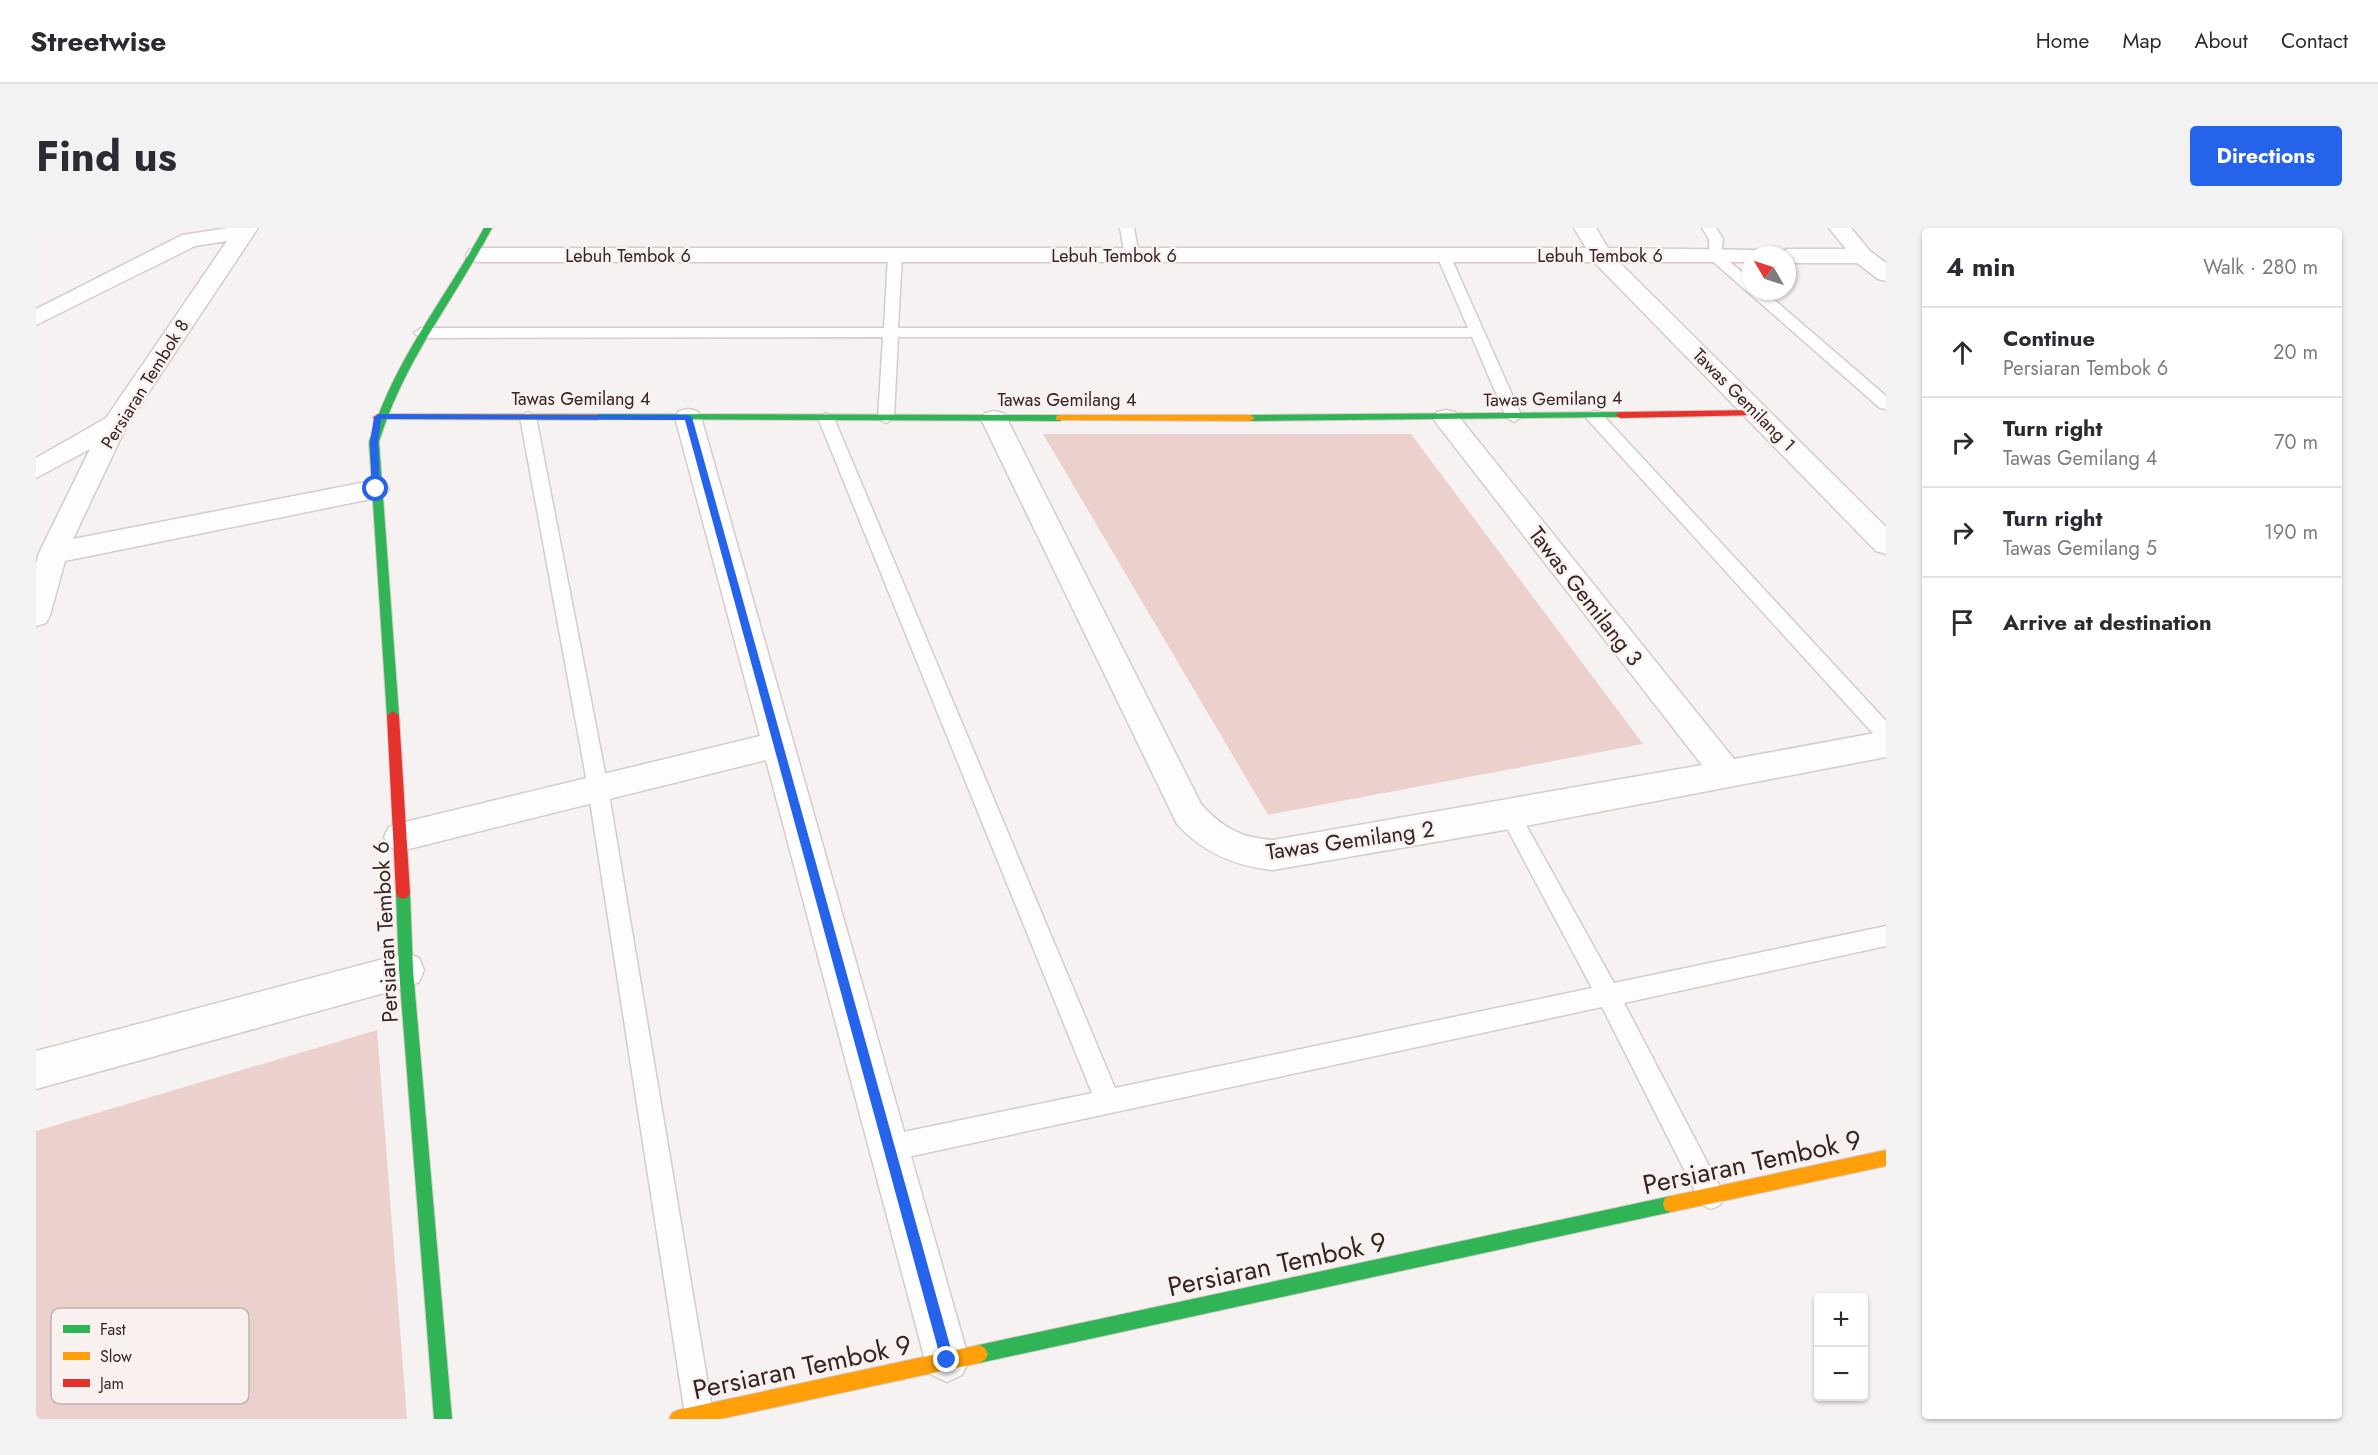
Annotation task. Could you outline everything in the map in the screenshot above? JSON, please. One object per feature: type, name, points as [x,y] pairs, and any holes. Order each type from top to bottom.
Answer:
[{"type":"street","points":[[169,228],[190,240]]},
{"type":"street","name":"Persiaran Tembok 6","points":[[443,1419],[406,970],[401,837],[374,442],[378,417],[421,333],[477,255],[488,228]]},
{"type":"street","name":"Tawas Gemilang 1","points":[[1586,228],[1601,256],[1886,544]]},
{"type":"street","points":[[1840,228],[1862,256],[1886,274]]},
{"type":"street","points":[[36,318],[190,240],[246,230]]},
{"type":"street","name":"Persiaran Tembok 8","points":[[36,615],[53,553],[115,424],[246,230]]},
{"type":"street","name":"Lebuh Tembok 6","points":[[477,255],[732,247],[895,256],[1742,255]]},
{"type":"street","points":[[1796,256],[1862,256]]},
{"type":"street","name":"Tawas Gemilang 4","points":[[378,417],[1446,418],[1757,413]]},
{"type":"street","points":[[688,417],[947,1360]]},
{"type":"street","name":"Tawas Gemilang 3","points":[[1446,418],[1727,774]]},
{"type":"street","name":"Tawas Gemilang 2","points":[[994,419],[1189,814],[1211,837],[1241,851],[1273,855],[1510,815],[1886,744]]},
{"type":"street","points":[[36,469],[115,424]]},
{"type":"street","points":[[53,553],[376,489]]},
{"type":"street","points":[[401,837],[778,744]]},
{"type":"street","points":[[36,1070],[406,970]]},
{"type":"street","name":"Persiaran Tembok 9","points":[[689,1417],[1886,1158]]},
{"type":"lane","points":[[1127,228],[1132,256]]},
{"type":"lane","points":[[1709,228],[1716,239],[1714,255],[1742,279]]},
{"type":"lane","points":[[886,418],[895,256]]},
{"type":"lane","points":[[1444,256],[1514,417]]},
{"type":"lane","points":[[1765,300],[1886,404]]},
{"type":"lane","points":[[421,333],[1477,332]]},
{"type":"lane","points":[[1594,416],[1886,734]]},
{"type":"lane","points":[[528,417],[598,788],[689,1417]]},
{"type":"lane","points":[[826,418],[1108,1101]]},
{"type":"lane","points":[[1510,815],[1608,995],[1711,1196]]},
{"type":"lane","points":[[889,1148],[1886,936]]},
{"type":"shaded area","points":[[1043,434],[1411,434],[1643,744],[1268,815]]},
{"type":"shaded area","points":[[377,1030],[407,1419],[36,1419],[36,1131]]},
{"type":"traffic: fast","points":[[393,716],[374,442],[383,412],[409,357],[488,228]]},
{"type":"traffic: fast","points":[[1250,418],[1620,415]]},
{"type":"traffic: fast","points":[[597,417],[1060,418]]},
{"type":"traffic: fast","points":[[403,893],[406,970],[443,1419]]},
{"type":"traffic: fast","points":[[979,1354],[1671,1204]]},
{"type":"traffic: slow","points":[[378,417],[597,417]]},
{"type":"traffic: slow","points":[[1060,418],[1250,418]]},
{"type":"traffic: slow","points":[[1671,1204],[1886,1158]]},
{"type":"traffic: slow","points":[[678,1419],[979,1354]]},
{"type":"traffic: jam","points":[[1620,415],[1757,413]]},
{"type":"traffic: jam","points":[[393,716],[403,893]]},
{"type":"route","points":[[376,489],[374,442],[378,417],[688,417],[947,1360]]}]
